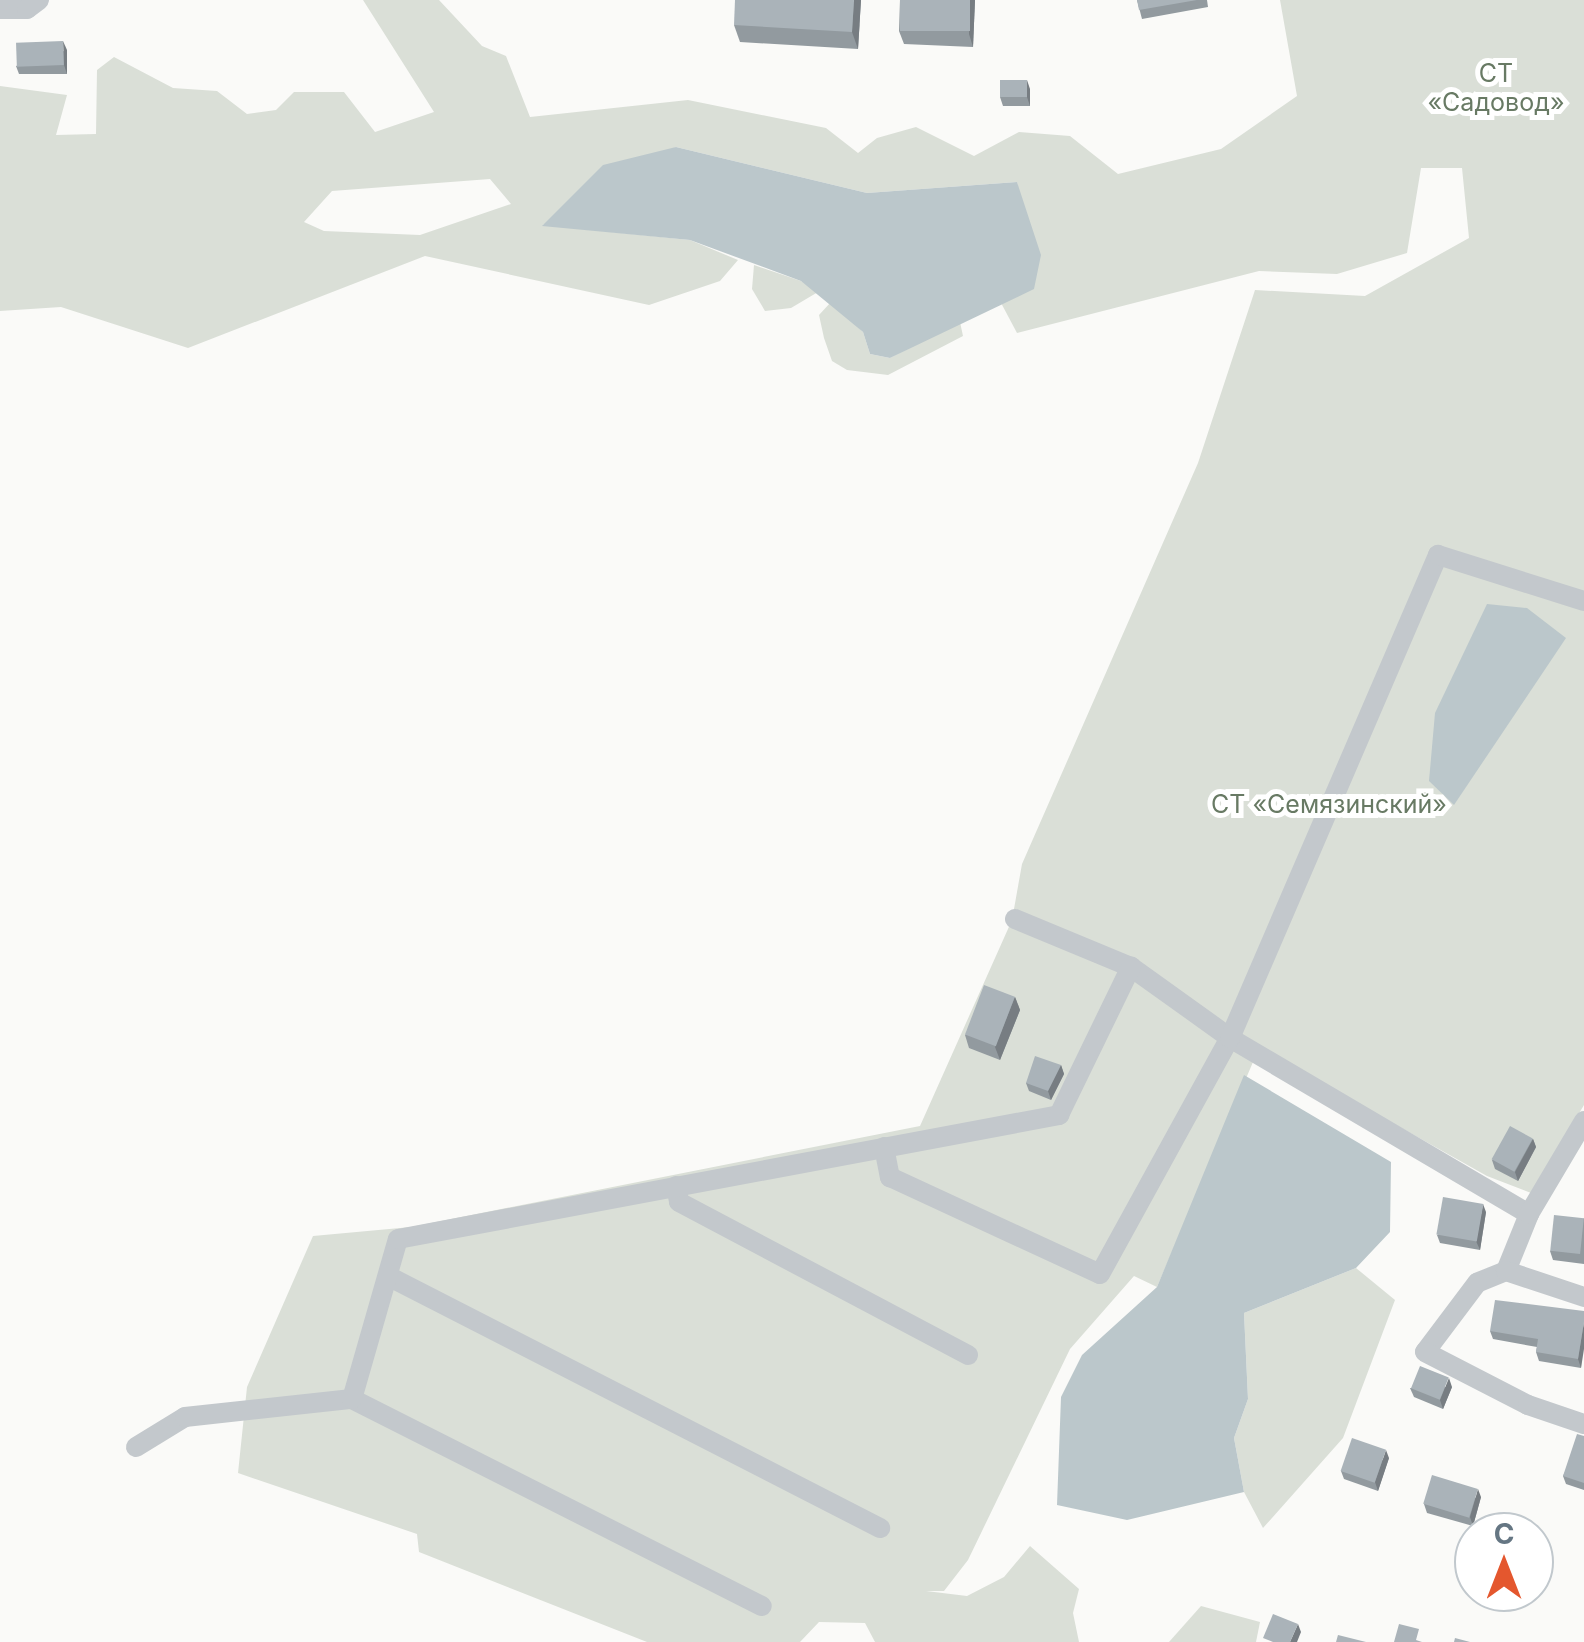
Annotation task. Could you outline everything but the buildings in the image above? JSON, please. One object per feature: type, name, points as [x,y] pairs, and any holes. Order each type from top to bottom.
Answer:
[{"type":"street","points":[[0,8],[27,8],[38,0]]},
{"type":"street","points":[[884,1148],[890,1177],[1100,1274],[1230,1038],[1438,556],[1584,601]]},
{"type":"street","points":[[1014,919],[1131,968],[1230,1038],[1529,1214]]},
{"type":"street","points":[[352,1399],[398,1239],[1059,1114],[1131,968]]},
{"type":"street","points":[[1506,1271],[1529,1214],[1584,1122]]},
{"type":"street","points":[[676,1186],[678,1202],[968,1355]]},
{"type":"street","points":[[1584,1298],[1506,1271],[1477,1283],[1425,1352],[1528,1405],[1584,1424]]},
{"type":"street","points":[[388,1276],[880,1528]]},
{"type":"street","points":[[136,1446],[184,1418],[352,1399],[762,1606]]},
{"type":"green space","name":"СТ «Семязинский»","points":[[363,0],[439,0],[482,46],[506,56],[530,117],[688,100],[826,128],[858,153],[877,138],[916,127],[974,156],[1019,132],[1070,136],[1118,174],[1221,149],[1297,96],[1280,0],[1584,0],[1584,1105],[1531,1193],[1487,1176],[1259,1048],[1157,1287],[1134,1276],[1070,1349],[968,1560],[944,1591],[926,1591],[967,1596],[1004,1577],[1030,1546],[1079,1589],[1073,1613],[1079,1642],[875,1642],[865,1623],[819,1622],[800,1642],[647,1642],[419,1552],[417,1534],[238,1473],[247,1387],[313,1236],[411,1227],[920,1126],[1012,920],[1022,864],[1198,463],[1255,290],[1365,296],[1469,238],[1462,168],[1421,168],[1407,253],[1337,274],[1259,271],[1017,333],[1000,301],[1034,288],[1017,182],[867,193],[676,147],[543,225],[690,240],[738,260],[720,281],[649,305],[425,256],[188,348],[61,307],[0,311],[0,86],[67,95],[56,135],[96,134],[97,70],[114,57],[173,88],[217,91],[247,114],[276,110],[294,92],[344,92],[375,132],[434,112]],"holes":[[[490,179],[511,204],[420,235],[324,231],[304,222],[332,191]]]},
{"type":"green space","points":[[754,265],[801,281],[818,292],[791,308],[765,311],[752,289]]},
{"type":"green space","points":[[831,302],[863,332],[870,354],[890,358],[960,322],[963,336],[888,375],[847,370],[832,361],[824,338],[819,315]]},
{"type":"green space","points":[[1356,1268],[1395,1300],[1343,1438],[1263,1528],[1244,1492],[1234,1438],[1248,1399],[1244,1313]]},
{"type":"green space","points":[[1201,1606],[1260,1622],[1256,1642],[1169,1642]]},
{"type":"shaded area","points":[[676,147],[867,193],[1017,182],[1041,255],[1034,289],[890,358],[870,354],[863,332],[801,281],[690,240],[542,226],[603,165]]},
{"type":"shaded area","points":[[1487,604],[1527,608],[1566,638],[1454,805],[1429,781],[1435,713]]},
{"type":"shaded area","points":[[1244,1075],[1391,1162],[1390,1232],[1356,1268],[1244,1313],[1248,1399],[1234,1438],[1244,1492],[1127,1520],[1057,1505],[1061,1397],[1082,1355],[1157,1287]]},
{"type":"park label","name":"СТ «Садовод»","points":[[1496,88]]}]
